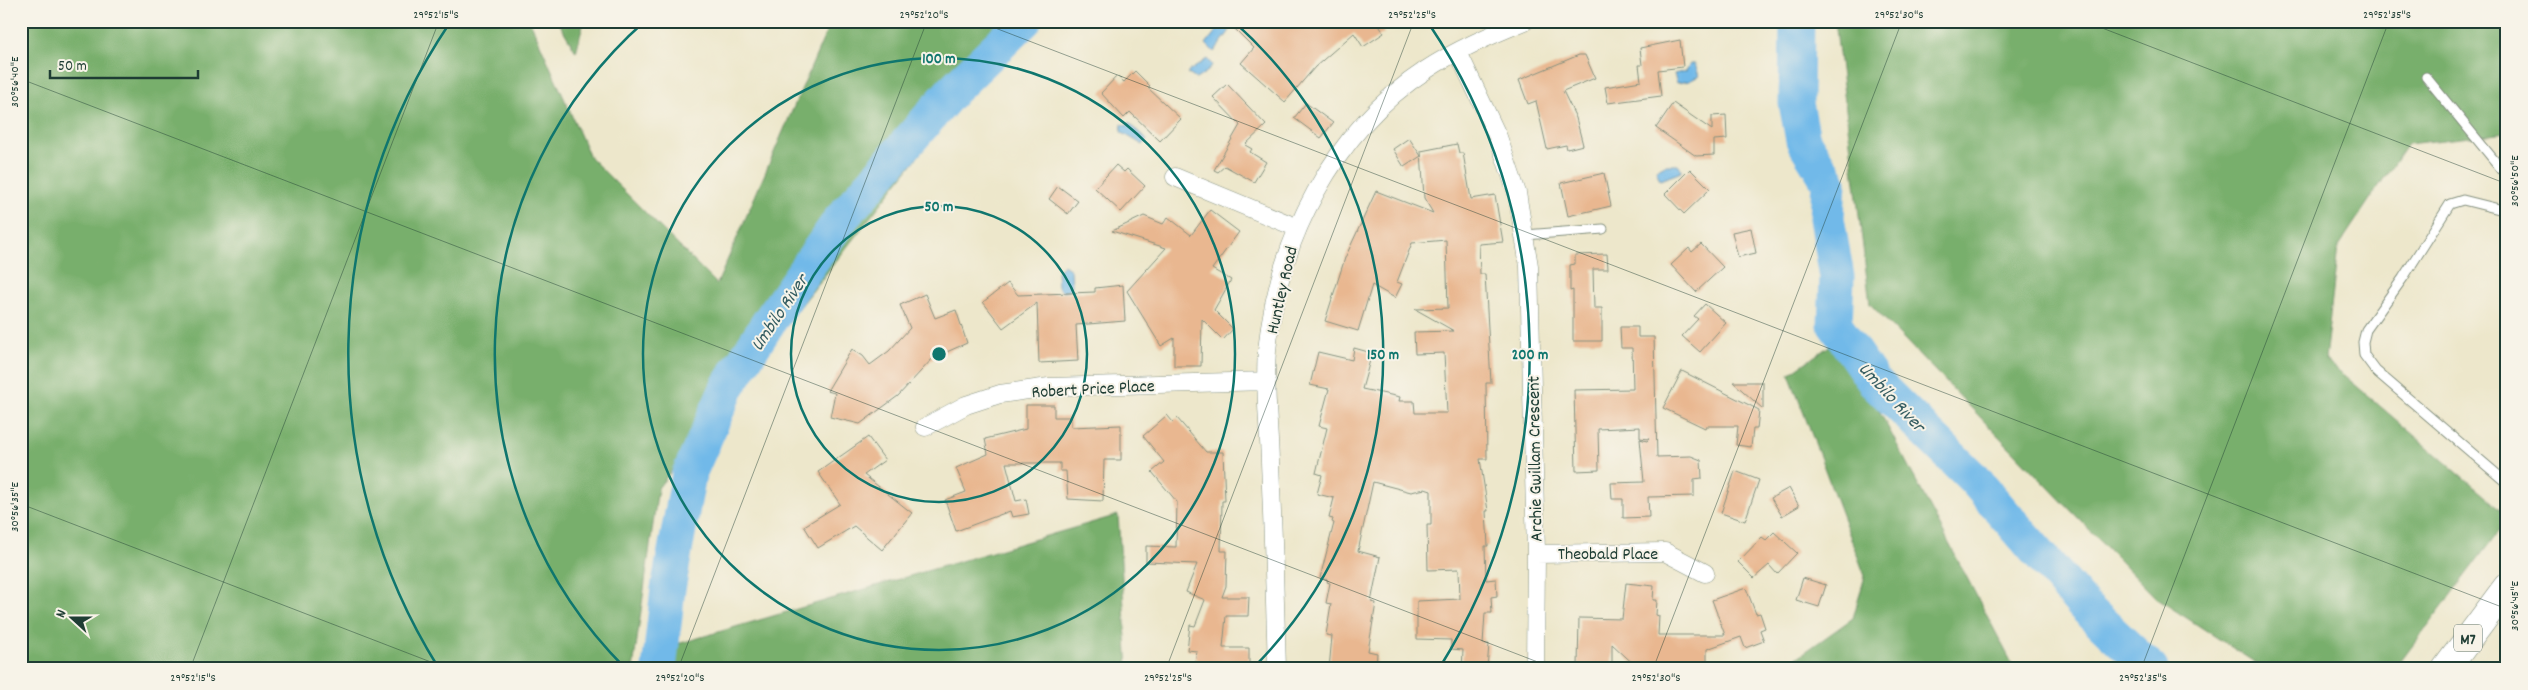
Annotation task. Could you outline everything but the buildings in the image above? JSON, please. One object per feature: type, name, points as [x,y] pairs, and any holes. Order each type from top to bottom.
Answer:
[{"type":"highway","name":"M7","points":[[2446,669],[2507,587]]},
{"type":"street","name":"Huntley Road","points":[[1277,669],[1267,351],[1277,293],[1290,248],[1321,182],[1354,136],[1388,101],[1425,71],[1458,52],[1525,21]]},
{"type":"street","name":"Archie Gwillam Crescent","points":[[1458,52],[1498,137],[1517,193],[1529,266],[1536,554],[1535,669]]},
{"type":"street","points":[[1176,177],[1298,228]]},
{"type":"street","name":"Robert Price Place","points":[[925,427],[966,405],[1000,394],[1048,387],[1267,381]]},
{"type":"street","name":"Theobald Place","points":[[1536,554],[1665,552],[1705,573]]},
{"type":"lane","points":[[2426,77],[2507,176]]},
{"type":"lane","points":[[2507,211],[2471,201],[2457,200],[2450,204],[2403,278],[2366,330],[2363,342],[2364,355],[2376,372],[2507,483]]},
{"type":"lane","points":[[1525,235],[1603,229]]},
{"type":"green space","points":[[21,21],[530,21],[590,157],[717,284],[831,21],[1040,21],[996,57],[658,488],[633,669],[21,669]]},
{"type":"green space","points":[[558,21],[584,21],[576,52]]},
{"type":"green space","points":[[1835,21],[2507,21],[2507,133],[2407,144],[2338,247],[2325,359],[2507,515],[2507,520],[2395,669],[2265,669],[2156,598],[1870,304]]},
{"type":"green space","points":[[1841,338],[2015,669],[1781,669],[1853,618],[1865,576],[1789,374]]},
{"type":"green space","points":[[1118,515],[1128,669],[667,669],[667,647]]},
{"type":"water","points":[[1220,26],[1227,27],[1229,32],[1214,52],[1206,44]]},
{"type":"water","points":[[1207,59],[1212,65],[1208,71],[1196,79],[1187,73]]},
{"type":"water","points":[[1690,64],[1695,64],[1699,76],[1689,81],[1677,83],[1674,74],[1686,71]]},
{"type":"water","points":[[1129,123],[1147,140],[1143,145],[1121,132],[1122,124],[1127,126]]},
{"type":"water","points":[[1665,165],[1678,165],[1682,170],[1660,180],[1656,170]]},
{"type":"water","points":[[1064,265],[1071,270],[1072,286],[1068,291],[1063,292],[1058,287],[1057,271]]},
{"type":"waterway","name":"Umbilo River","points":[[659,669],[668,589],[689,474],[728,386],[770,320],[840,220],[953,90],[1024,21]]},
{"type":"waterway","name":"Umbilo River","points":[[1797,21],[1796,103],[1803,140],[1829,182],[1827,218],[1837,277],[1835,325],[1873,380],[1974,479],[2084,606],[2151,669]]}]
